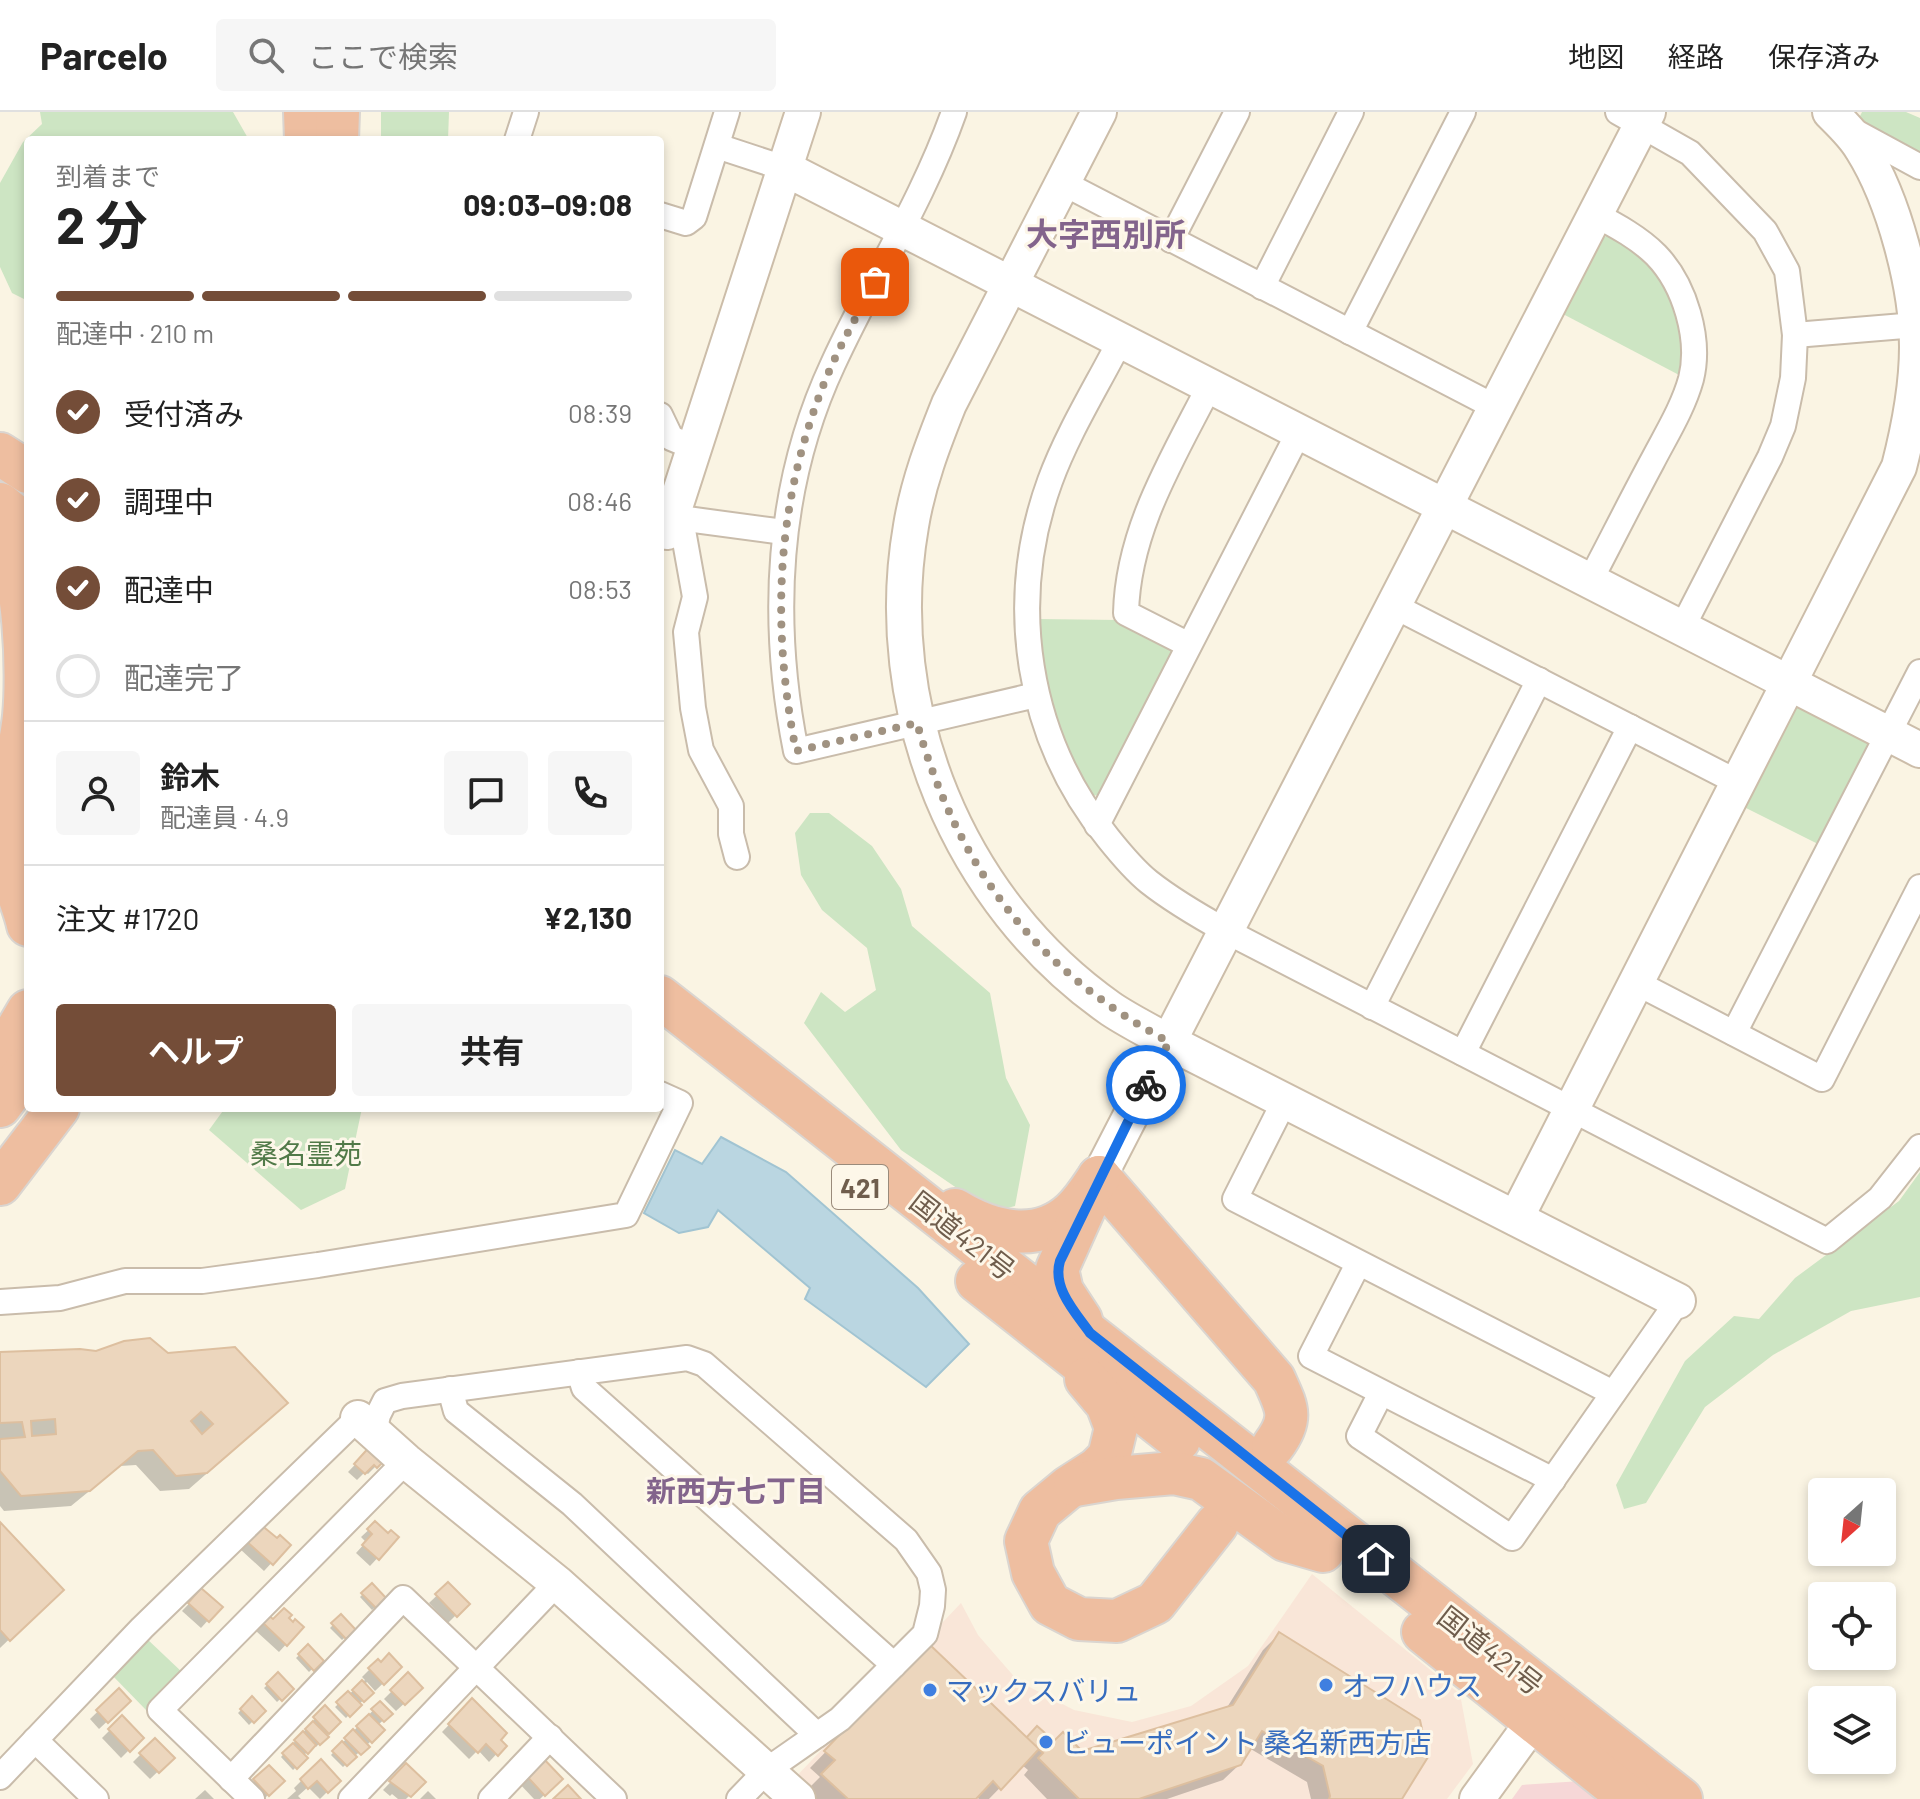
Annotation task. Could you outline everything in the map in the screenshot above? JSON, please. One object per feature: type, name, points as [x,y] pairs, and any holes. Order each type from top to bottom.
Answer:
[{"type":"highway","points":[[305,112],[306,136]]},
{"type":"highway","points":[[337,136],[338,112]]},
{"type":"highway","points":[[0,454],[24,469]]},
{"type":"highway","points":[[0,480],[24,499]]},
{"type":"highway","points":[[0,504],[24,524]]},
{"type":"highway","points":[[0,537],[7,544],[17,577],[24,664]]},
{"type":"highway","points":[[24,719],[3,846],[24,912]]},
{"type":"highway","points":[[24,790],[18,825],[24,845]]},
{"type":"highway","name":"国道421号","points":[[664,1000],[836,1136],[1323,1551],[1542,1709],[1681,1799]]},
{"type":"highway","points":[[0,1059],[24,1018]]},
{"type":"highway","name":"国道421号","points":[[664,1031],[1074,1340],[1542,1709],[1631,1799]]},
{"type":"highway","points":[[0,1106],[24,1073]]},
{"type":"highway","points":[[0,1156],[33,1112]]},
{"type":"highway","points":[[0,1184],[55,1112]]},
{"type":"highway","points":[[836,1136],[896,1169],[977,1223],[1006,1232],[1033,1230],[1058,1222],[1080,1204],[1099,1177]]},
{"type":"highway","points":[[1099,1177],[1057,1269],[1074,1340],[1116,1428],[1109,1457],[1040,1511],[1026,1541],[1033,1573],[1050,1604],[1079,1619],[1117,1621],[1155,1603],[1217,1524]]},
{"type":"highway","points":[[1099,1177],[1274,1379],[1287,1409],[1283,1432],[1273,1446]]},
{"type":"highway","points":[[1069,1487],[1116,1478],[1174,1473],[1201,1479],[1285,1540],[1323,1551]]},
{"type":"street","points":[[518,136],[526,112]]},
{"type":"street","points":[[664,216],[686,223],[694,217],[727,112]]},
{"type":"street","points":[[737,857],[731,834],[731,806],[701,750],[693,708],[686,632],[695,597],[670,531],[803,112]]},
{"type":"street","points":[[954,112],[944,142],[903,228],[823,385],[803,444],[784,532],[780,580],[786,702],[796,751],[1036,695]]},
{"type":"street","points":[[1099,112],[949,404],[915,502],[903,613],[907,678],[917,723],[936,782],[957,830],[984,879],[1036,943],[1085,989],[1131,1022],[1678,1301],[1512,1538],[1359,1436],[1381,1393]]},
{"type":"street","points":[[1171,240],[1237,112]]},
{"type":"street","points":[[1262,287],[1351,112]]},
{"type":"street","points":[[1350,332],[1463,112]]},
{"type":"street","points":[[1099,1177],[1596,215],[1636,116],[1690,153],[1765,231],[1787,271],[1795,335],[1793,378],[1783,426],[1682,628]]},
{"type":"street","points":[[1836,118],[1920,167]]},
{"type":"street","points":[[1516,1218],[1899,467],[1914,392],[1917,356],[1916,325],[1907,268],[1892,217],[1862,148],[1836,118]]},
{"type":"street","points":[[717,146],[784,168],[1920,750]]},
{"type":"street","points":[[1063,183],[1495,407]]},
{"type":"street","points":[[1590,581],[1679,409],[1692,376],[1693,361],[1692,331],[1685,304],[1664,264],[1640,242],[1596,215]]},
{"type":"street","points":[[1795,335],[1916,325]]},
{"type":"street","points":[[1121,339],[1061,456],[1036,529],[1028,578],[1027,642],[1036,695],[1055,751],[1079,799],[1097,825],[1147,881],[1185,908],[1226,931],[1827,1241],[1880,1198],[1920,1147]]},
{"type":"street","points":[[1189,645],[1126,613],[1126,601],[1134,549],[1148,506],[1210,385]]},
{"type":"street","points":[[664,423],[671,438],[695,448]]},
{"type":"street","points":[[1097,825],[1300,430]]},
{"type":"street","points":[[670,531],[784,532]]},
{"type":"street","points":[[1394,606],[1739,783]]},
{"type":"street","points":[[1734,1033],[1920,672]]},
{"type":"street","points":[[1372,1007],[1539,680]]},
{"type":"street","points":[[1463,1053],[1630,727]]},
{"type":"street","points":[[1637,983],[1822,1079],[1920,887]]},
{"type":"street","points":[[0,1302],[60,1298],[125,1281],[202,1281],[318,1265],[626,1215],[680,1103],[664,1096]]},
{"type":"street","points":[[1285,1100],[1235,1199],[1613,1393]]},
{"type":"street","points":[[1358,1264],[1311,1356],[1553,1480]]},
{"type":"street","points":[[0,1777],[153,1617],[378,1415],[385,1401],[450,1389],[687,1358],[704,1364],[906,1540],[929,1573],[933,1590],[925,1634],[840,1719],[767,1770],[739,1799]]},
{"type":"street","points":[[579,1372],[584,1388],[894,1665]]},
{"type":"street","points":[[450,1389],[456,1411],[572,1504],[817,1735]]},
{"type":"street","points":[[366,1425],[557,1583],[798,1799]]},
{"type":"street","points":[[252,1799],[160,1710],[406,1461]]},
{"type":"street","points":[[351,1799],[557,1583]]},
{"type":"street","points":[[231,1779],[403,1598],[614,1799]]},
{"type":"street","points":[[1477,1799],[1542,1709]]},
{"type":"street","points":[[491,1799],[550,1737]]},
{"type":"street","points":[[35,1740],[96,1799]]},
{"type":"shaded area","points":[[1312,1574],[1460,1694],[1473,1764],[1447,1799],[811,1799],[792,1781],[961,1603],[978,1635],[1018,1681],[1074,1710],[1132,1722],[1191,1706],[1248,1666]]},
{"type":"shaded area","points":[[1581,1781],[1600,1799],[1512,1799],[1522,1785]]},
{"type":"green space","points":[[40,112],[233,112],[247,136],[29,136],[42,124]]},
{"type":"green space","points":[[381,112],[449,112],[448,136],[381,136]]},
{"type":"green space","points":[[1862,112],[1906,112],[1920,118],[1920,156],[1859,118]]},
{"type":"green space","points":[[23,142],[24,299],[12,293],[0,267],[0,183]]},
{"type":"green space","points":[[1612,234],[1653,264],[1675,300],[1685,346],[1681,376],[1563,314],[1601,238]]},
{"type":"green space","points":[[1037,619],[1119,620],[1172,647],[1176,657],[1106,796],[1088,795],[1074,771],[1044,690]]},
{"type":"green space","points":[[1804,705],[1869,738],[1872,747],[1822,846],[1740,805],[1791,709]]},
{"type":"green space","points":[[810,813],[829,813],[872,846],[901,889],[912,926],[990,993],[1006,1078],[1030,1125],[1015,1206],[992,1212],[901,1150],[804,1023],[821,992],[845,1012],[876,990],[867,948],[822,910],[801,875],[795,833]]},
{"type":"green space","name":"桑名霊苑","points":[[222,1112],[361,1112],[345,1189],[301,1210],[209,1130]]},
{"type":"green space","points":[[1920,1172],[1920,1297],[1851,1311],[1773,1355],[1705,1407],[1646,1503],[1624,1509],[1616,1485],[1685,1361],[1734,1316],[1759,1319],[1795,1278],[1899,1201]]},
{"type":"green space","points":[[146,1638],[184,1674],[147,1711],[111,1674]]},
{"type":"water","points":[[721,1137],[786,1172],[918,1288],[969,1344],[926,1387],[805,1299],[810,1288],[718,1210],[708,1227],[679,1233],[644,1213],[675,1150],[702,1164]]},
{"type":"building","points":[[150,1338],[168,1353],[235,1347],[288,1403],[207,1473],[176,1476],[153,1450],[138,1451],[90,1491],[21,1496],[0,1471],[0,1439],[25,1437],[22,1422],[0,1423],[0,1352],[96,1351],[124,1341]],"holes":[[[201,1412],[213,1424],[202,1434],[191,1421]],[[55,1419],[56,1434],[32,1436],[31,1421]]]},
{"type":"building","points":[[372,1444],[387,1458],[365,1474],[354,1464]]},
{"type":"building","points":[[375,1521],[388,1533],[391,1530],[399,1537],[379,1560],[362,1545],[372,1534],[367,1529]]},
{"type":"building","points":[[0,1522],[64,1590],[10,1641],[0,1630]]},
{"type":"building","points":[[260,1524],[291,1545],[273,1565],[245,1540]]},
{"type":"building","points":[[448,1582],[470,1604],[457,1617],[435,1594]]},
{"type":"building","points":[[372,1583],[387,1599],[377,1609],[361,1593]]},
{"type":"building","points":[[201,1588],[223,1607],[209,1622],[188,1603]]},
{"type":"building","points":[[284,1608],[292,1615],[289,1618],[293,1622],[295,1619],[304,1627],[287,1646],[262,1622],[268,1615],[273,1619]]},
{"type":"building","points":[[341,1614],[356,1630],[346,1639],[331,1623]]},
{"type":"building","points":[[1279,1632],[1420,1720],[1428,1757],[1402,1799],[1329,1799],[1323,1766],[1262,1731],[1241,1765],[1139,1799],[1079,1799],[1038,1758],[1043,1753],[1026,1738],[1037,1726],[1054,1741],[1063,1732],[1082,1751],[1233,1705]]},
{"type":"building","name":"マックスバリュ","points":[[928,1643],[1039,1749],[1001,1790],[993,1781],[976,1799],[848,1799],[821,1774],[835,1760],[824,1751]]},
{"type":"building","points":[[308,1644],[324,1661],[314,1671],[298,1654]]},
{"type":"building","points":[[389,1653],[402,1667],[384,1685],[368,1668],[378,1659],[381,1662]]},
{"type":"building","points":[[278,1672],[294,1689],[282,1701],[266,1684]]},
{"type":"building","points":[[408,1672],[423,1688],[405,1705],[390,1690]]},
{"type":"building","points":[[362,1680],[374,1693],[364,1702],[352,1690]]},
{"type":"building","points":[[119,1688],[131,1701],[108,1723],[96,1710]]},
{"type":"building","points":[[348,1691],[362,1705],[350,1717],[336,1702]]},
{"type":"building","points":[[252,1696],[266,1711],[254,1723],[240,1709]]},
{"type":"building","points":[[472,1698],[507,1733],[501,1740],[507,1746],[498,1756],[486,1744],[478,1753],[448,1724]]},
{"type":"building","points":[[380,1701],[393,1714],[384,1722],[371,1709]]},
{"type":"building","points":[[325,1705],[341,1722],[329,1734],[313,1717]]},
{"type":"building","points":[[369,1714],[385,1730],[372,1743],[356,1726]]},
{"type":"building","points":[[122,1715],[144,1738],[130,1752],[108,1729]]},
{"type":"building","points":[[313,1721],[329,1737],[320,1745],[305,1729]]},
{"type":"building","points":[[353,1729],[370,1747],[361,1755],[344,1738]]},
{"type":"building","points":[[303,1731],[316,1745],[308,1754],[294,1740]]},
{"type":"building","points":[[155,1738],[175,1758],[159,1773],[139,1753]]},
{"type":"building","points":[[342,1741],[357,1757],[347,1766],[332,1751]]},
{"type":"building","points":[[293,1743],[308,1758],[297,1769],[282,1753]]},
{"type":"building","points":[[541,1756],[563,1779],[545,1796],[524,1773]]},
{"type":"building","points":[[321,1759],[341,1781],[328,1793],[317,1781],[308,1789],[300,1779]]},
{"type":"building","points":[[406,1763],[426,1782],[411,1797],[389,1781]]},
{"type":"building","points":[[269,1765],[285,1781],[269,1796],[253,1779]]},
{"type":"building","points":[[568,1785],[581,1799],[553,1799]]},
{"type":"way so far","points":[[875,282],[823,385],[803,444],[784,532],[780,580],[781,648],[786,702],[796,751],[917,723],[925,754],[957,830],[984,879],[1004,906],[1036,943],[1085,989],[1131,1022],[1169,1042],[1146,1085]]},
{"type":"place","name":"オフハウス","points":[[1326,1685]]},
{"type":"place","name":"マックスバリュ","points":[[930,1690]]},
{"type":"place","name":"ビューポイント 桑名新西方店","points":[[1046,1742]]},
{"type":"district","name":"大字西別所","points":[[1106,233]]},
{"type":"district","name":"新西方七丁目","points":[[736,1490]]},
{"type":"route","points":[[1146,1085],[1060,1261],[1057,1269],[1062,1291],[1090,1333],[1376,1559]]}]
